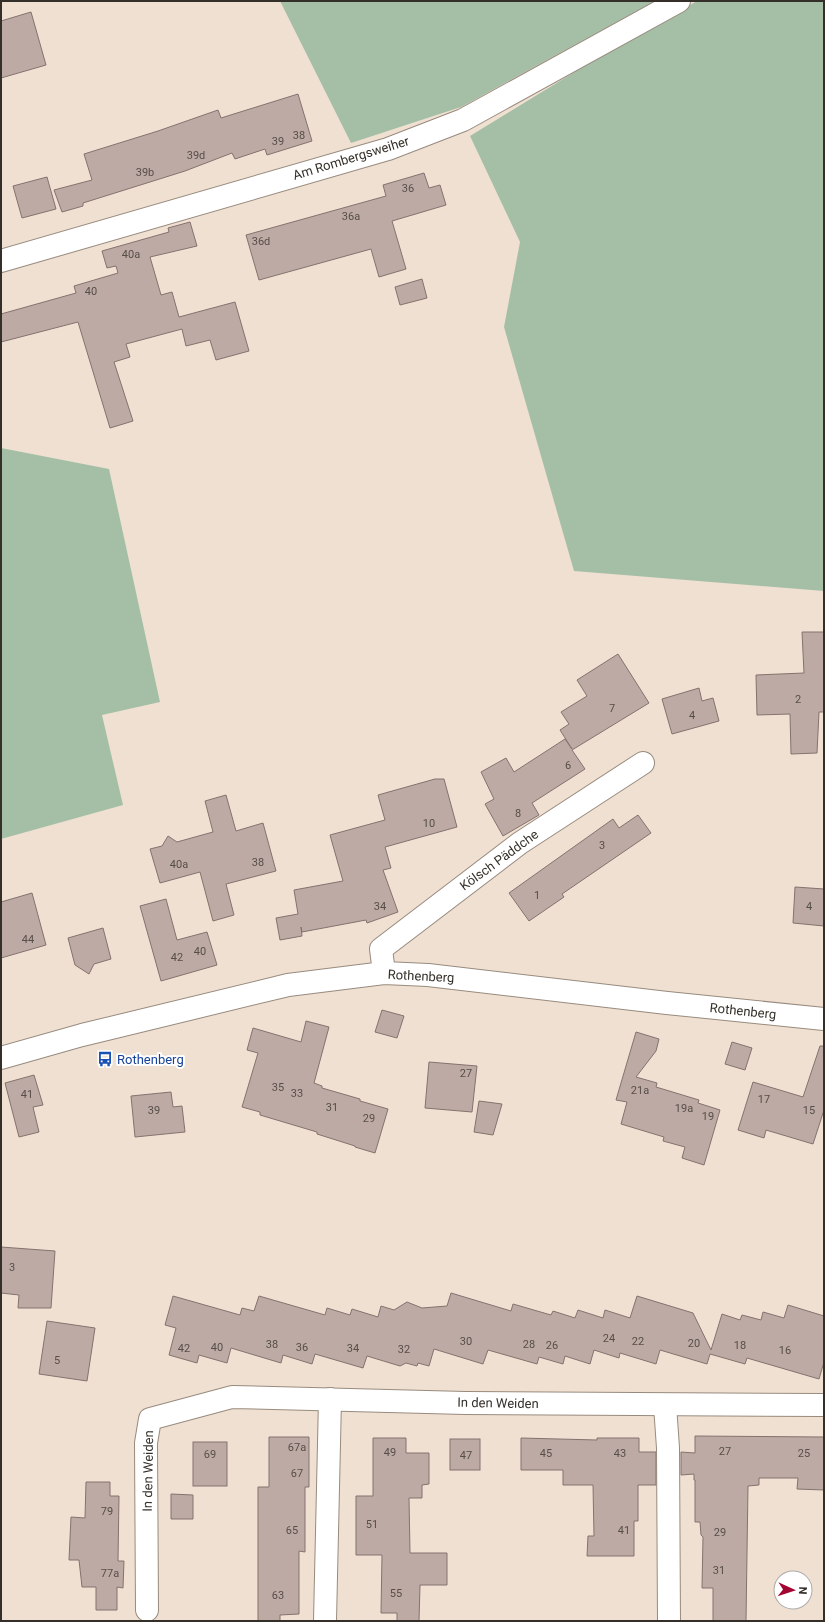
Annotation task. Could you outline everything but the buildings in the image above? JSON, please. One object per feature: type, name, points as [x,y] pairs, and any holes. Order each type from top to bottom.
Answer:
[{"type":"street","name":"Am Rombergsweiher","points":[[1,261],[388,148],[463,120],[679,1]]},
{"type":"street","name":"Kölsch Päddche","points":[[384,973],[381,949],[520,843],[642,763]]},
{"type":"street","name":"Rothenberg","points":[[1,1058],[82,1035],[288,986],[384,973],[428,975],[667,1003],[824,1019]]},
{"type":"street","name":"In den Weiden","points":[[148,1610],[146,1443],[150,1419],[232,1397],[465,1403],[824,1405]]},
{"type":"street","points":[[325,1621],[330,1399]]},
{"type":"street","points":[[665,1405],[668,1448],[669,1621]]},
{"type":"green space","points":[[280,1],[655,1],[461,107],[351,143]]},
{"type":"green space","points":[[697,1],[824,1],[824,591],[574,571],[504,327],[520,242],[470,136],[599,57]]},
{"type":"green space","points":[[1,448],[109,469],[160,702],[102,715],[123,805],[1,839]]},
{"type":"place","name":"Rothenberg","points":[[105,1059]]}]
